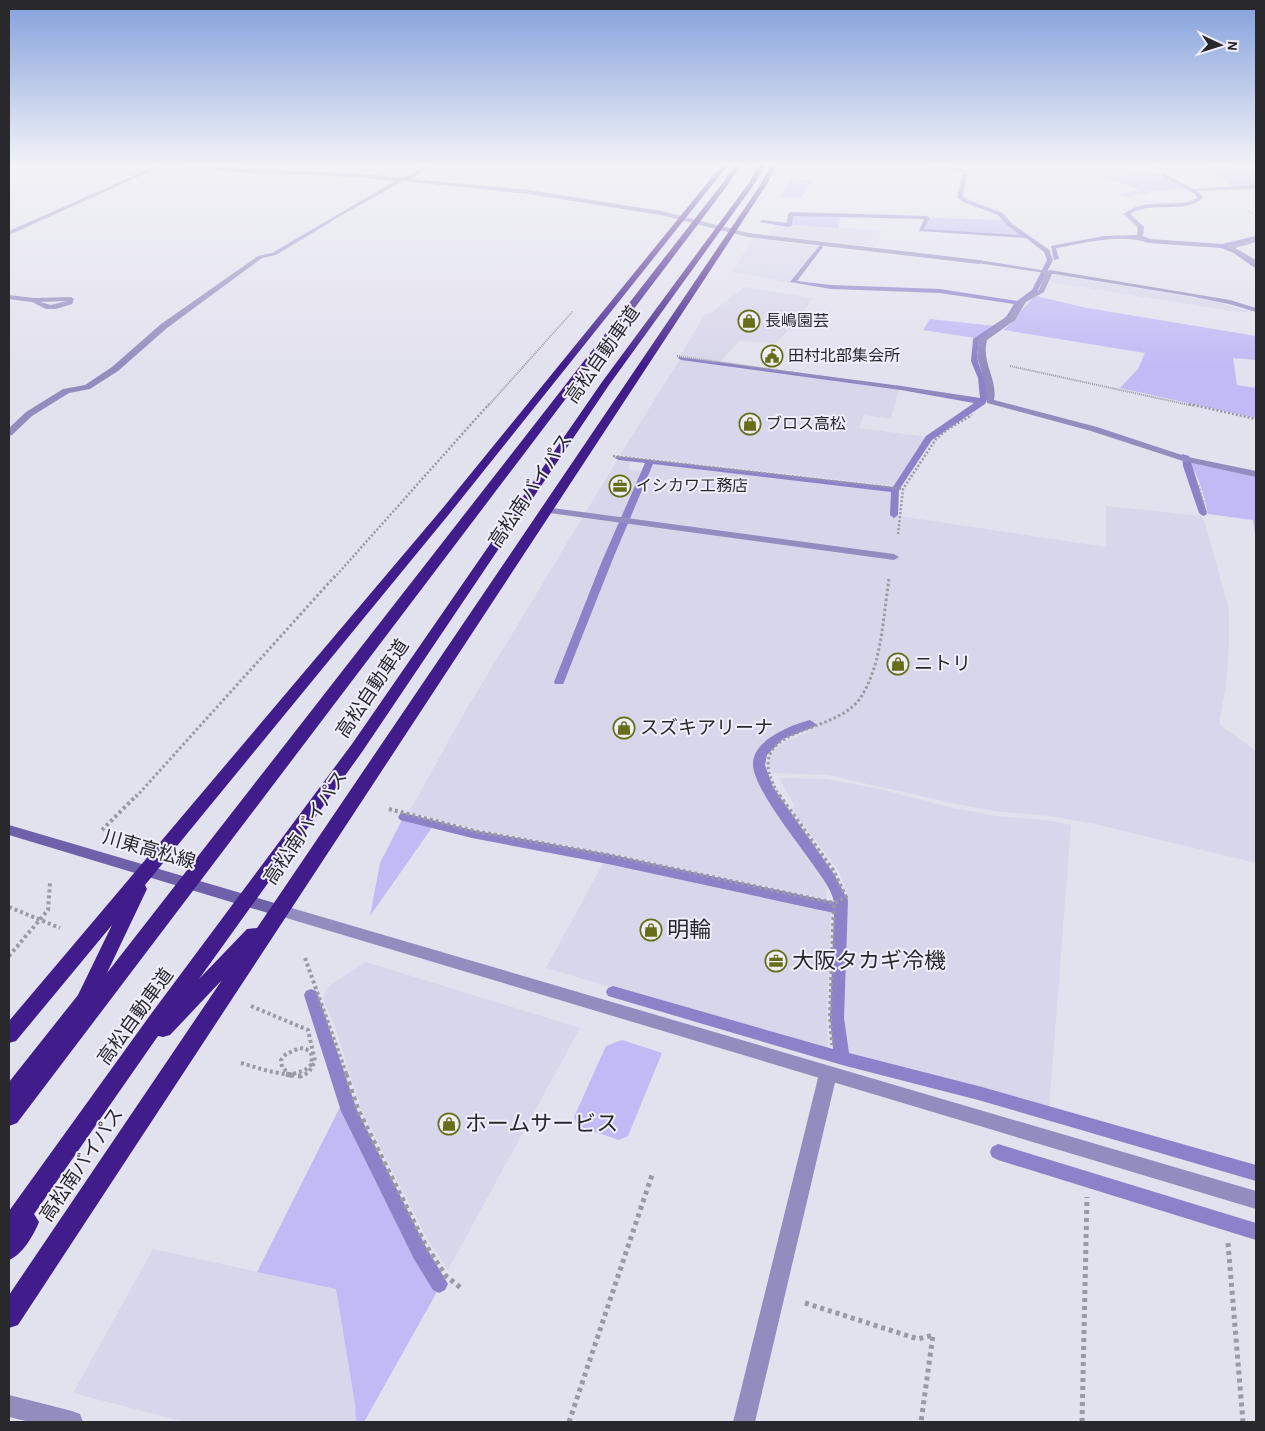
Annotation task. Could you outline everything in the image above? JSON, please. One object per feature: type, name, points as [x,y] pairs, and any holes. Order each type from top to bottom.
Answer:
[{"type":"highway","points":[[9,1035],[440,519],[670,232]]},
{"type":"highway","name":"高松自動車道","points":[[9,1116],[689,232]]},
{"type":"highway","name":"高松自動車道","points":[[9,1230],[158,1020],[357,748],[605,384],[716,232]]},
{"type":"highway","name":"高松南バイパス","points":[[9,1316],[731,232]]},
{"type":"highway","points":[[9,1098],[85,1000],[147,870]]},
{"type":"highway","points":[[9,1248],[167,1022],[278,910]]},
{"type":"main road","name":"川東高松線","points":[[9,830],[278,910]]},
{"type":"street","points":[[9,434],[30,414],[66,391],[87,387],[115,369],[164,326],[260,258],[274,254],[312,232]]},
{"type":"street","points":[[736,232],[785,241],[905,252],[1050,272],[1190,294],[1230,302],[1256,310]]},
{"type":"street","points":[[1230,247],[1256,240]]},
{"type":"street","points":[[1230,247],[1256,263]]},
{"type":"street","points":[[1050,272],[1042,291],[1024,301],[1012,318],[983,339],[980,360],[992,397],[990,401],[1094,429],[1186,459],[1256,474]]},
{"type":"street","points":[[9,297],[34,300]]},
{"type":"street","points":[[545,510],[894,557]]},
{"type":"street","points":[[278,910],[1256,1200]]},
{"type":"street","points":[[744,1422],[828,1074]]},
{"type":"street","points":[[9,1406],[72,1422]]},
{"type":"path","points":[[1025,232],[1050,249],[1053,261],[1050,272]]},
{"type":"path","points":[[1138,232],[1138,238]]},
{"type":"path","points":[[1050,249],[1106,238],[1138,238],[1157,242],[1230,247]]},
{"type":"path","points":[[98,834],[151,782],[575,309]]},
{"type":"path","points":[[671,355],[990,401]]},
{"type":"path","points":[[980,360],[1256,419]]},
{"type":"path","points":[[389,809],[474,831],[609,856],[834,903],[846,898],[834,872],[787,808],[768,775],[765,762],[768,754],[782,739],[840,716],[852,708],[864,695],[872,673],[894,557],[903,489],[936,439],[990,401]]},
{"type":"path","points":[[608,455],[903,489]]},
{"type":"path","points":[[9,956],[48,910],[50,883]]},
{"type":"path","points":[[828,1074],[832,1051],[830,1015],[834,903]]},
{"type":"path","points":[[305,958],[330,1024],[358,1110],[425,1244],[446,1276],[461,1288]]},
{"type":"path","points":[[241,1063],[282,1074],[289,1075],[299,1075],[312,1064],[313,1056],[310,1050],[302,1048],[292,1050],[284,1057],[281,1066],[284,1074],[290,1076],[294,1077],[304,1074],[313,1066],[315,1057]]},
{"type":"path","points":[[569,1422],[653,1172]]},
{"type":"path","points":[[1082,1422],[1086,1197]]},
{"type":"path","points":[[1228,1243],[1243,1422]]},
{"type":"path","points":[[775,1294],[918,1338],[932,1335],[921,1422]]},
{"type":"shaded area","points":[[771,232],[881,232],[876,247],[769,236]]},
{"type":"shaded area","points":[[948,232],[1019,232],[1026,237]]},
{"type":"shaded area","points":[[753,238],[819,247],[791,283],[732,272]]},
{"type":"shaded area","points":[[1055,275],[1211,300],[1251,312],[1237,312],[1050,282]]},
{"type":"shaded area","name":"長嶋園芸","points":[[745,287],[813,298],[795,324],[775,343],[739,341],[720,362],[680,356],[705,314],[709,314]]},
{"type":"shaded area","points":[[1036,296],[1087,308],[1256,336],[1256,360],[1233,358],[1237,385],[1256,388],[1256,418],[1120,388],[1138,369],[1145,353],[1004,330]]},
{"type":"shaded area","points":[[930,319],[995,326],[975,338],[923,330]]},
{"type":"shaded area","name":"ブロス高松","points":[[680,359],[899,389],[891,419],[864,415],[859,428],[927,437],[895,486],[620,455]]},
{"type":"shaded area","name":"ニトリ","points":[[618,459],[631,461],[629,470],[644,471],[629,506],[633,507],[652,463],[894,491],[892,515],[1106,547],[1106,506],[1201,516],[1206,526],[1229,610],[1226,685],[1219,724],[1256,751],[1256,863],[1095,824],[1049,816],[994,811],[828,775],[772,773],[768,762],[770,755],[785,741],[811,731],[804,723],[775,736],[764,745],[756,759],[757,775],[762,787],[825,875],[827,899],[609,853],[476,829],[409,812],[463,715]],"holes":[[[604,561],[609,562],[561,682],[556,682]]]},
{"type":"shaded area","points":[[1189,462],[1256,476],[1256,540],[1253,520],[1208,514],[1199,481]]},
{"type":"shaded area","points":[[779,778],[827,779],[883,790],[948,807],[996,816],[1046,820],[1071,825],[1049,1109],[847,1056],[842,1018],[845,900],[849,899],[838,870],[791,809],[795,806]]},
{"type":"shaded area","points":[[403,818],[433,826],[370,916],[380,863]]},
{"type":"shaded area","points":[[605,860],[831,909],[827,1014],[828,1051],[546,968]]},
{"type":"shaded area","name":"ホームサービス","points":[[366,962],[580,1028],[448,1270],[428,1240],[361,1109],[334,1023],[323,999],[329,986]]},
{"type":"shaded area","points":[[622,1040],[662,1053],[628,1136],[619,1140],[578,1126],[574,1117],[606,1046]]},
{"type":"shaded area","points":[[342,1103],[344,1114],[414,1252],[438,1290],[364,1422],[356,1422],[355,1404],[336,1289],[257,1272]]},
{"type":"shaded area","points":[[153,1249],[336,1289],[355,1404],[356,1422],[185,1422],[73,1393]]},
{"type":"waterway","points":[[948,232],[1027,237]]},
{"type":"waterway","points":[[1020,232],[1027,237]]},
{"type":"waterway","points":[[1140,237],[1141,232]]},
{"type":"waterway","points":[[1018,303],[1035,291],[1050,260],[1047,251],[1027,237]]},
{"type":"waterway","points":[[1056,259],[1053,247],[1104,238],[1140,237]]},
{"type":"waterway","points":[[1140,237],[1149,241],[1222,246]]},
{"type":"waterway","points":[[1222,246],[1256,238]]},
{"type":"waterway","points":[[1222,246],[1236,252],[1256,267]]},
{"type":"waterway","points":[[820,247],[793,282],[831,287],[940,291],[1018,303]]},
{"type":"waterway","points":[[980,402],[984,399],[982,378],[974,361],[976,339],[1008,318],[1018,303]]},
{"type":"waterway","points":[[681,358],[901,388],[980,402]]},
{"type":"waterway","points":[[895,490],[929,438],[980,402]]},
{"type":"waterway","points":[[1185,456],[1203,513]]},
{"type":"waterway","points":[[619,458],[895,490]]},
{"type":"waterway","points":[[559,682],[607,561],[650,462]]},
{"type":"waterway","points":[[894,515],[895,490]]},
{"type":"waterway","points":[[810,724],[779,736],[761,754],[759,765],[767,788],[829,877],[841,900],[841,909]]},
{"type":"waterway","points":[[404,817],[472,834],[608,859],[841,909]]},
{"type":"waterway","points":[[841,909],[837,1018],[842,1058]]},
{"type":"waterway","points":[[613,992],[842,1058]]},
{"type":"waterway","points":[[311,995],[349,1111],[420,1253],[439,1284]]},
{"type":"waterway","points":[[842,1058],[982,1094],[1256,1173]]},
{"type":"waterway","points":[[998,1152],[1256,1232]]},
{"type":"place","name":"長嶋園芸","points":[[749,321]]},
{"type":"place","name":"田村北部集会所","points":[[772,356]]},
{"type":"place","name":"ブロス高松","points":[[750,424]]},
{"type":"place","name":"イシカワ工務店","points":[[620,486]]},
{"type":"place","name":"ニトリ","points":[[898,664]]},
{"type":"place","name":"スズキアリーナ","points":[[624,728]]},
{"type":"place","name":"明輪","points":[[651,930]]},
{"type":"place","name":"大阪タカギ冷機","points":[[776,961]]},
{"type":"place","name":"ホームサービス","points":[[449,1124]]}]
